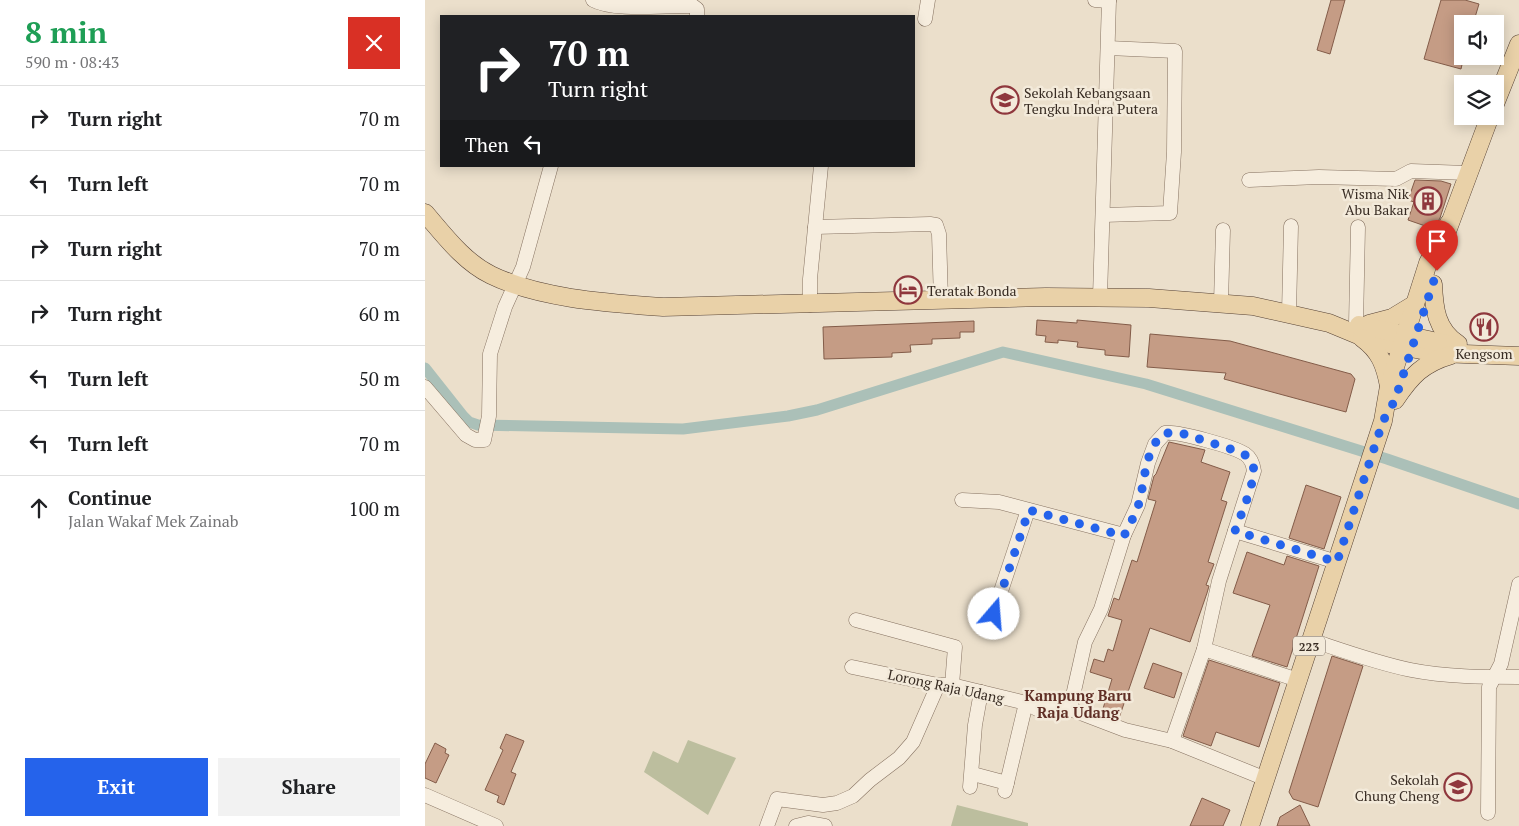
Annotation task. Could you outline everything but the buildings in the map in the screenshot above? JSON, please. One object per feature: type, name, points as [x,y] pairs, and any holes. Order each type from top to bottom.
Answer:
[{"type":"main road","points":[[1504,82],[1519,44]]},
{"type":"main road","points":[[1408,341],[1433,284],[1449,223],[1486,125]]},
{"type":"main road","points":[[425,213],[454,247],[490,275],[515,285],[576,298],[663,308],[1100,297],[1221,302],[1289,313],[1408,341],[1443,341],[1467,352]]},
{"type":"main road","points":[[1408,341],[1415,304],[1428,263],[1449,223]]},
{"type":"main road","points":[[1433,284],[1436,317],[1443,331],[1467,352]]},
{"type":"main road","points":[[1358,328],[1392,318],[1415,304]]},
{"type":"main road","points":[[1358,328],[1379,354],[1387,373],[1392,393],[1425,365],[1441,358],[1467,352],[1519,356]]},
{"type":"main road","name":"223","points":[[1250,826],[1408,341]]},
{"type":"street","points":[[593,0],[600,4],[613,6],[693,6],[697,9],[697,15]]},
{"type":"street","points":[[925,19],[928,0]]},
{"type":"street","points":[[1095,0],[1109,0],[1100,297]]},
{"type":"street","points":[[1103,215],[1167,214],[1170,212],[1174,152],[1175,51],[1108,48]]},
{"type":"street","points":[[425,387],[466,435],[475,440],[484,440],[489,416],[490,354],[505,307],[523,267],[551,167]]},
{"type":"street","points":[[810,305],[810,279],[821,167]]},
{"type":"street","points":[[1249,180],[1319,177],[1396,179],[1411,171],[1467,173]]},
{"type":"street","points":[[815,227],[936,225],[939,234],[941,300]]},
{"type":"street","points":[[1289,313],[1291,226]]},
{"type":"street","points":[[1358,227],[1358,328]]},
{"type":"street","points":[[1221,302],[1223,230]]},
{"type":"street","points":[[1070,709],[1085,642],[1101,610],[1124,536],[1138,505],[1148,463],[1155,444],[1165,433],[1174,432],[1243,453],[1253,464],[1252,479],[1219,581],[1204,649],[1172,741]]},
{"type":"street","points":[[962,500],[999,502],[1124,536]]},
{"type":"street","points":[[988,630],[1029,510]]},
{"type":"street","points":[[1235,531],[1337,562]]},
{"type":"street","points":[[1488,813],[1489,688],[1501,664],[1516,608],[1519,584]]},
{"type":"street","points":[[767,826],[777,799],[823,805],[837,803],[853,796],[870,780],[899,758],[913,742],[945,685],[955,647],[857,620]]},
{"type":"street","points":[[1311,640],[1366,659],[1412,670],[1494,677],[1519,677]]},
{"type":"street","points":[[1204,649],[1298,680]]},
{"type":"street","name":"Lorong Raja Udang","points":[[852,667],[981,692],[1026,703],[1037,709],[1070,709],[1125,730],[1172,741],[1266,779]]},
{"type":"street","points":[[981,692],[975,725],[971,781],[1006,787],[1026,703]]},
{"type":"street","points":[[425,795],[464,820],[495,826]]},
{"type":"street","points":[[796,826],[808,823],[825,826]]},
{"type":"green space","points":[[688,740],[736,758],[708,815],[644,772],[653,751],[678,763]]},
{"type":"green space","points":[[957,805],[1028,823],[1028,826],[951,826]]},
{"type":"waterway","points":[[425,368],[463,416],[469,422],[478,425],[683,429],[788,416],[817,410],[1003,352],[1146,384],[1387,459],[1519,504]]},
{"type":"place","name":"Sekolah Kebangsaan Tengku Indera Putera","points":[[1005,100]]},
{"type":"place","name":"Wisma Nik Abu Bakar","points":[[1428,201]]},
{"type":"place","name":"Teratak Bonda","points":[[908,290]]},
{"type":"place","name":"Kengsom","points":[[1484,327]]},
{"type":"place","name":"Sekolah Chung Cheng","points":[[1458,787]]},
{"type":"district","name":"Kampung Baru Raja Udang","points":[[1078,704]]},
{"type":"route","points":[[994,614],[1029,510],[1124,536],[1138,505],[1148,463],[1155,444],[1165,433],[1181,433],[1243,453],[1253,464],[1252,479],[1235,531],[1337,562],[1383,421],[1395,400],[1437,271]]}]
